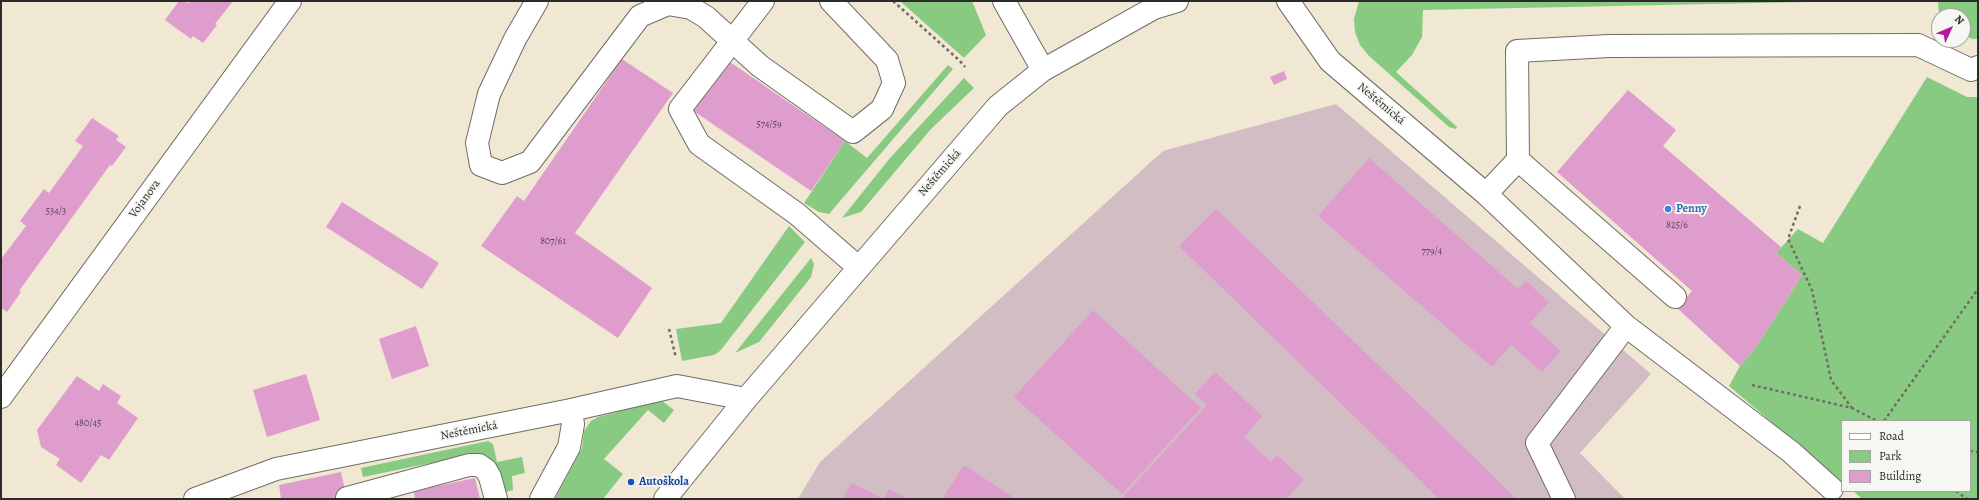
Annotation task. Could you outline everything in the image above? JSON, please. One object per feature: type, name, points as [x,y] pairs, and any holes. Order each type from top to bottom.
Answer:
[{"type":"street","name":"Vojanova","points":[[1,397],[290,1]]},
{"type":"street","points":[[537,1],[515,38],[489,94],[477,143],[482,165],[502,174],[530,162],[640,16],[668,4],[691,8],[706,17],[760,66],[853,132],[882,109],[894,83],[887,60],[831,1]]},
{"type":"street","points":[[764,1],[680,109],[699,144],[797,214],[858,267]]},
{"type":"street","points":[[1004,1],[1043,70]]},
{"type":"street","name":"Neštěmická","points":[[665,499],[746,399],[998,106],[1043,70],[1154,8],[1177,1]]},
{"type":"street","name":"Neštěmická","points":[[1288,1],[1330,61],[1486,194],[1626,326],[1791,452],[1832,489]]},
{"type":"street","points":[[1486,194],[1518,160],[1517,51],[1609,46],[1918,45],[1971,70],[1978,67]]},
{"type":"street","points":[[1518,160],[1675,297]]},
{"type":"street","points":[[1564,499],[1537,443],[1626,326]]},
{"type":"street","name":"Neštěmická","points":[[195,499],[276,469],[571,410],[677,386],[746,399]]},
{"type":"street","points":[[541,499],[569,447],[573,424],[571,410]]},
{"type":"street","points":[[347,498],[469,465],[479,465],[486,470],[490,477],[496,499]]},
{"type":"path","points":[[893,1],[965,67]]},
{"type":"path","points":[[1800,206],[1788,239],[1812,290],[1831,380],[1852,408]]},
{"type":"path","points":[[1885,420],[1978,289]]},
{"type":"path","points":[[669,330],[677,362]]},
{"type":"path","points":[[1716,395],[1732,381],[1852,408],[1875,420]]},
{"type":"path","points":[[1957,492],[1967,499]]},
{"type":"shaded area","points":[[1336,104],[1651,374],[1580,453],[1625,499],[798,499],[820,462],[1163,151]]},
{"type":"green space","points":[[900,1],[972,1],[986,35],[964,58]]},
{"type":"green space","points":[[1359,1],[1855,1],[1423,10],[1422,37],[1412,55],[1396,72],[1457,127],[1456,129],[1449,127],[1369,56],[1360,45],[1355,32],[1354,19]]},
{"type":"green space","points":[[1938,1],[1978,1],[1978,39],[1971,38],[1971,8],[1938,8]]},
{"type":"green space","points":[[948,65],[953,69],[829,214],[819,212],[804,203],[845,141],[867,158]]},
{"type":"green space","points":[[1927,77],[1967,97],[1978,97],[1978,499],[1862,499],[1854,492],[1971,492],[1971,420],[1841,420],[1841,481],[1729,386],[1740,366],[1756,347],[1802,275],[1776,253],[1798,229],[1823,243]]},
{"type":"green space","points":[[964,78],[974,88],[931,129],[861,212],[842,218],[890,158]]},
{"type":"green space","points":[[789,226],[805,242],[720,351],[714,355],[682,361],[676,329],[721,323]]},
{"type":"green space","points":[[811,258],[814,264],[811,277],[759,342],[735,353]]},
{"type":"green space","points":[[661,400],[674,410],[664,423],[648,410],[604,459],[623,474],[603,499],[555,499],[582,448],[584,431],[591,421],[598,417]]},
{"type":"green space","points":[[488,441],[493,444],[497,462],[522,457],[525,473],[512,476],[513,490],[502,493],[485,457],[479,453],[363,477],[361,468]]},
{"type":"building","points":[[179,1],[189,3],[191,1],[233,1],[215,24],[217,25],[203,43],[193,36],[191,39],[165,20]]},
{"type":"building","points":[[622,59],[673,93],[575,233],[652,288],[618,338],[481,246],[517,196],[524,201]]},
{"type":"building","points":[[727,60],[845,141],[811,191],[692,110]]},
{"type":"building","points":[[1284,71],[1287,79],[1274,85],[1270,77]]},
{"type":"building","name":"Penny","points":[[1628,90],[1676,130],[1663,146],[1781,247],[1776,253],[1802,275],[1756,347],[1740,366],[1677,308],[1692,291],[1557,172]]},
{"type":"building","points":[[92,118],[119,136],[116,140],[126,147],[112,166],[110,165],[19,291],[21,292],[7,312],[1,308],[1,259],[26,226],[20,221],[44,189],[49,193],[83,146],[75,141]]},
{"type":"building","points":[[1369,158],[1518,289],[1526,281],[1549,302],[1530,323],[1561,351],[1542,372],[1511,345],[1492,367],[1318,216]]},
{"type":"building","points":[[342,202],[439,263],[422,289],[326,227]]},
{"type":"building","points":[[1216,209],[1516,499],[1437,499],[1438,498],[1179,246]]},
{"type":"building","points":[[1093,310],[1201,408],[1122,494],[1014,397]]},
{"type":"building","points":[[416,326],[429,366],[392,379],[379,339]]},
{"type":"building","points":[[1215,372],[1262,416],[1244,437],[1271,462],[1277,455],[1304,480],[1286,499],[1121,499],[1207,405],[1195,394]]},
{"type":"building","points":[[306,374],[320,420],[267,437],[253,390]]},
{"type":"building","points":[[77,376],[99,391],[103,384],[121,396],[117,403],[138,418],[109,460],[101,455],[81,483],[56,465],[60,459],[41,447],[37,430]]},
{"type":"building","points":[[964,465],[1016,499],[942,499]]},
{"type":"building","points":[[341,472],[347,499],[281,499],[279,485]]},
{"type":"building","points":[[475,478],[480,499],[415,499],[414,491]]},
{"type":"building","points":[[852,483],[884,499],[842,499]]},
{"type":"building","points":[[889,489],[909,499],[884,499]]},
{"type":"place","name":"Penny","points":[[1668,209]]},
{"type":"place","name":"Autoškola","points":[[631,482]]}]
